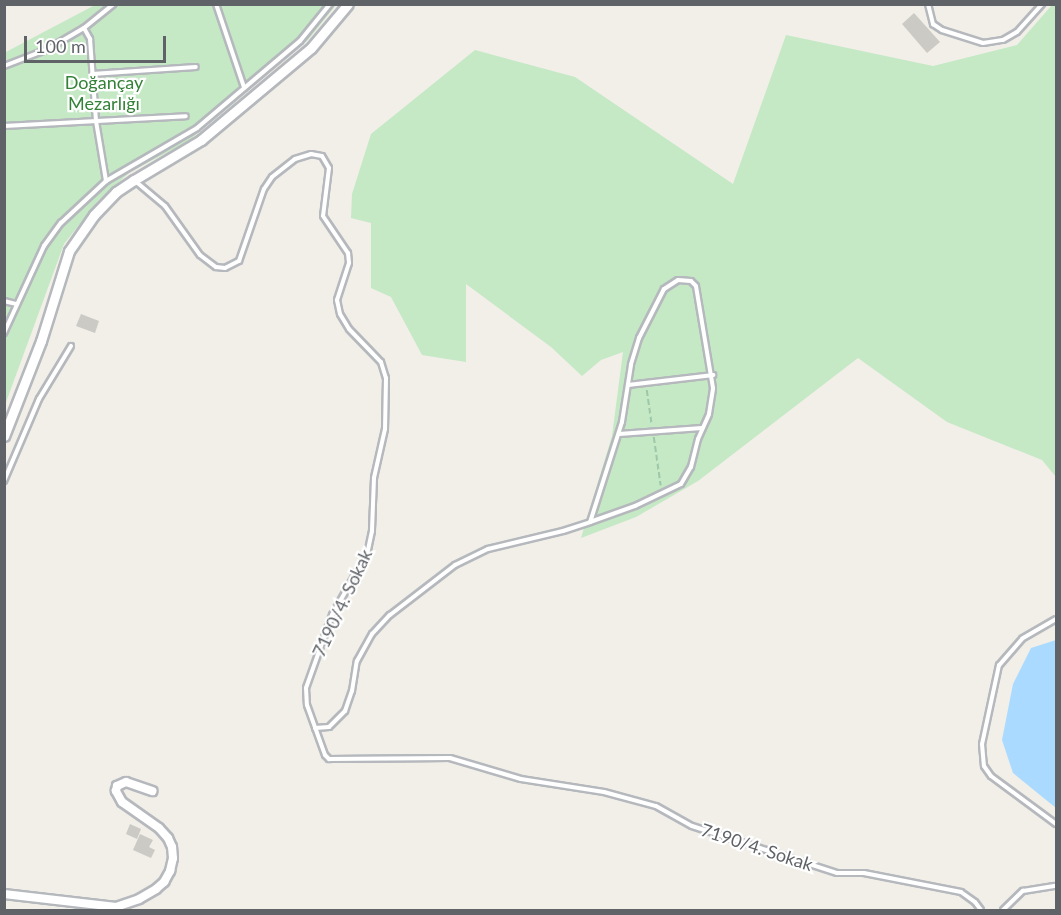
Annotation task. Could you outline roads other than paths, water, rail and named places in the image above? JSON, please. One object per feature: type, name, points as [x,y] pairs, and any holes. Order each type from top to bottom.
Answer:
[{"type":"street","points":[[4,436],[41,341],[69,251],[94,215],[116,192],[201,140],[311,48],[348,4]]},
{"type":"street","points":[[4,894],[116,907],[126,905],[156,889],[164,882],[170,871],[173,858],[172,847],[159,828],[122,802],[116,791],[117,786],[126,782],[153,791]]},
{"type":"lane","points":[[4,66],[48,49],[84,28],[114,4]]},
{"type":"lane","points":[[216,4],[244,87]]},
{"type":"lane","points":[[4,333],[44,246],[61,223],[106,181],[180,140],[300,42],[330,4]]},
{"type":"lane","points":[[928,4],[933,24],[942,30],[982,43],[1003,40],[1017,32],[1042,4]]},
{"type":"lane","points":[[84,28],[90,39],[96,121],[106,181]]},
{"type":"lane","points":[[92,74],[196,67]]},
{"type":"lane","points":[[4,126],[186,116]]},
{"type":"lane","name":"7190/4. Sokak","points":[[134,180],[165,206],[200,255],[216,267],[225,268],[239,261],[264,189],[272,177],[295,159],[311,154],[322,156],[328,168],[323,216],[326,225],[345,245],[349,263],[338,300],[340,314],[349,329],[381,362],[386,378],[382,452],[374,478],[372,531],[367,554],[332,615],[306,688],[307,705],[325,755],[334,761],[450,758],[521,779],[604,792],[656,806],[692,826],[837,873],[864,873],[961,892],[975,902],[981,910]]},
{"type":"lane","points":[[315,728],[329,727],[345,711],[352,691],[357,661],[372,634],[390,615],[455,565],[488,549],[564,531],[590,522],[635,506],[681,484],[691,467],[712,400],[713,375],[696,286],[692,281],[678,280],[664,289],[639,338],[619,435],[590,522]]},
{"type":"lane","points":[[4,301],[16,304]]},
{"type":"lane","points":[[4,482],[39,399],[71,346]]},
{"type":"lane","points":[[628,384],[713,375]]},
{"type":"lane","points":[[619,435],[702,428]]},
{"type":"lane","points":[[1056,619],[1022,639],[999,665],[982,744],[984,766],[992,776],[1056,824]]},
{"type":"lane","points":[[1003,910],[1023,891],[1056,886]]},
{"type":"water","points":[[1056,640],[1056,808],[1013,773],[1002,740],[1013,684],[1031,648]]},
{"type":"park label","name":"Doğançay Mezarlığı","points":[[104,94]]}]
